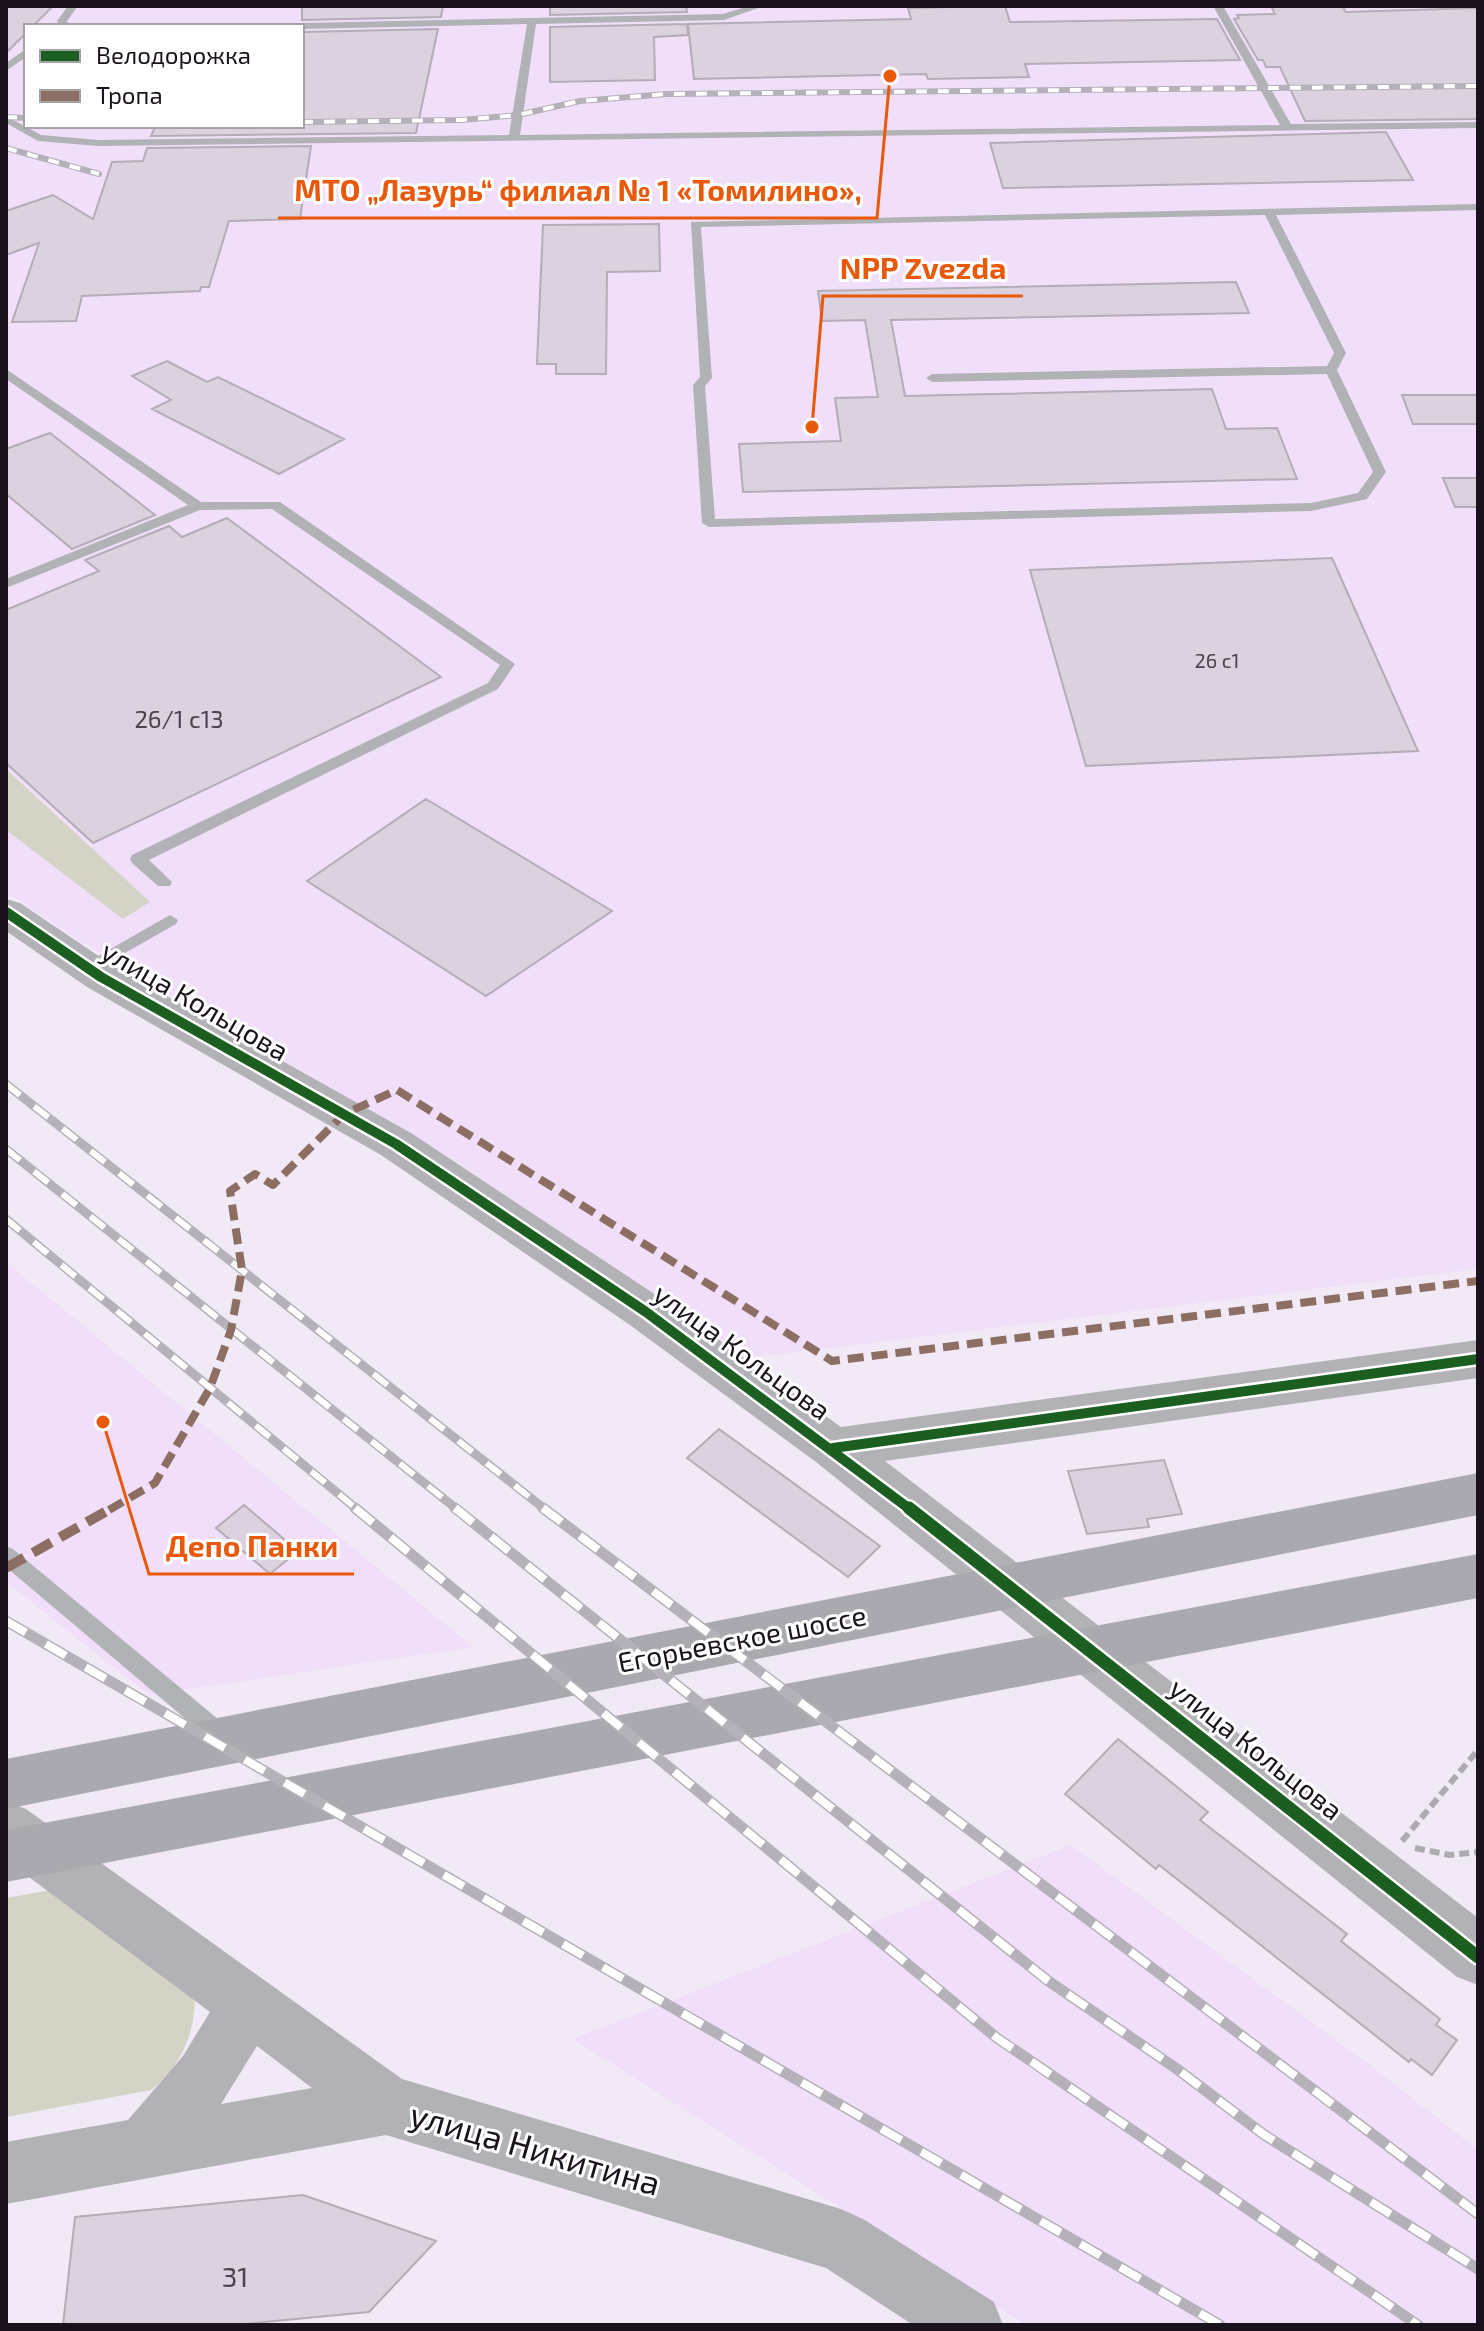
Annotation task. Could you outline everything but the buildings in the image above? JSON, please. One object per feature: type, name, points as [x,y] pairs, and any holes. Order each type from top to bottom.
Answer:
[{"type":"main road","name":"Егорьевское шоссе","points":[[6,1784],[1474,1495]]},
{"type":"main road","points":[[6,1856],[1478,1576]]},
{"type":"street","name":"улица Кольцова","points":[[6,912],[87,967],[396,1144],[646,1312],[833,1448],[1476,1952]]},
{"type":"street","points":[[833,1448],[1478,1359]]},
{"type":"street","name":"улица Никитина","points":[[6,1827],[386,2105],[841,2241],[971,2325]]},
{"type":"street","points":[[146,2147],[204,2077],[248,2006]]},
{"type":"street","points":[[6,2173],[386,2105]]},
{"type":"lane","points":[[64,24],[62,21],[73,6]]},
{"type":"lane","points":[[304,26],[724,17],[759,6]]},
{"type":"lane","points":[[1218,6],[1287,127]]},
{"type":"lane","points":[[514,138],[532,21]]},
{"type":"lane","points":[[6,68],[24,54]]},
{"type":"lane","points":[[6,119],[38,138],[98,143],[1478,125]]},
{"type":"lane","points":[[1331,370],[1380,472],[1362,496],[1311,507],[709,523],[699,385],[706,378],[695,224],[1478,207]]},
{"type":"lane","points":[[1269,212],[1340,353],[1331,370]]},
{"type":"lane","points":[[932,378],[1331,370]]},
{"type":"lane","points":[[6,373],[198,506]]},
{"type":"lane","points":[[6,584],[198,506],[275,505],[508,664],[493,686],[138,859],[164,882]]},
{"type":"lane","points":[[87,967],[170,920]]},
{"type":"lane","points":[[6,1555],[228,1741]]},
{"type":"path","points":[[1399,1845],[1478,1750]]},
{"type":"shaded area","points":[[6,6],[1478,6],[1478,1269],[747,1358],[448,1156],[91,948],[6,892]]},
{"type":"shaded area","points":[[6,769],[150,902],[123,919],[6,830]]},
{"type":"shaded area","points":[[6,1262],[473,1647],[149,1695],[6,1582]]},
{"type":"shaded area","points":[[1071,1845],[1374,2068],[1478,2150],[1478,2325],[1026,2325],[573,2039]]},
{"type":"shaded area","points":[[56,1889],[194,1989],[190,2032],[171,2070],[151,2090],[6,2117],[6,1898]]},
{"type":"railway","points":[[304,122],[462,120],[518,115],[580,101],[667,94],[1478,86]]},
{"type":"railway","points":[[6,117],[24,118]]},
{"type":"railway","points":[[6,148],[99,174]]},
{"type":"railway","points":[[6,1084],[546,1510]]},
{"type":"railway","points":[[6,1149],[458,1510]]},
{"type":"railway","points":[[6,1219],[358,1510]]},
{"type":"railway","points":[[355,1508],[997,2038],[1418,2325]]},
{"type":"railway","points":[[455,1508],[1047,1980],[1177,2069],[1263,2134],[1478,2269]]},
{"type":"railway","points":[[543,1508],[1478,2214]]},
{"type":"railway","points":[[6,1621],[1220,2325]]},
{"type":"marked path","points":[[6,1568],[155,1483],[210,1388],[231,1330],[242,1270],[230,1191],[255,1174],[273,1185],[344,1114],[397,1090],[832,1361],[1478,1281]]},
{"type":"cycle path","points":[[6,912],[101,977],[396,1144],[646,1312],[833,1448],[1478,1957]]},
{"type":"cycle path","points":[[833,1448],[1478,1359]]},
{"type":"place","name":"МТО „Лазурь“ филиал № 1 «Томилино»,","points":[[890,76]]},
{"type":"place","name":"NPP Zvezda","points":[[812,427]]},
{"type":"place","name":"Депо Панки","points":[[103,1422]]}]
